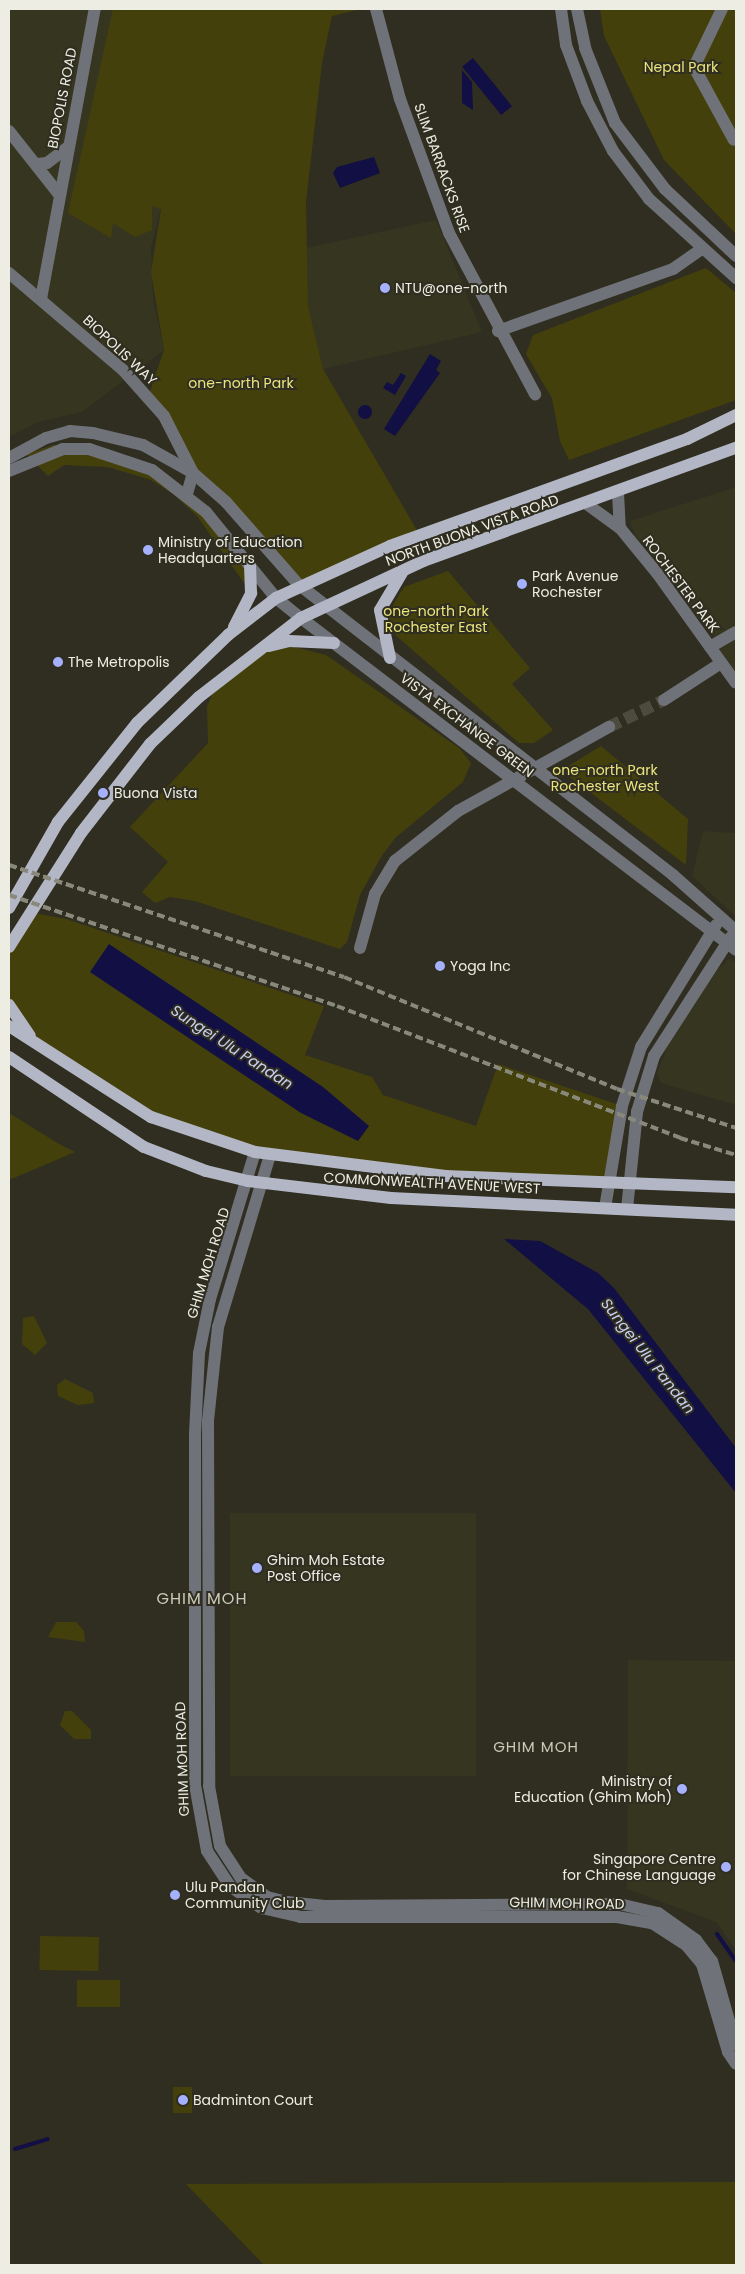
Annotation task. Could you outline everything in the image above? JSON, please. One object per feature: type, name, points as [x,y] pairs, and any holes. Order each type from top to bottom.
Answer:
[{"type":"main road","name":"NORTH BUONA VISTA ROAD","points":[[9,908],[34,858],[82,789],[137,723],[228,635],[276,598],[298,584],[399,543],[687,439],[736,415]]},
{"type":"main road","name":"NORTH BUONA VISTA ROAD","points":[[9,947],[81,833],[150,744],[199,697],[301,618],[405,569],[588,504],[736,448]]},
{"type":"main road","points":[[228,635],[249,599],[250,566]]},
{"type":"main road","points":[[390,658],[380,610],[385,593],[405,569]]},
{"type":"main road","points":[[261,649],[289,641],[334,643]]},
{"type":"main road","points":[[9,1005],[34,1042]]},
{"type":"main road","name":"COMMONWEALTH AVENUE WEST","points":[[9,1026],[151,1117],[255,1152],[445,1176],[610,1180],[736,1187]]},
{"type":"main road","name":"COMMONWEALTH AVENUE WEST","points":[[12,1060],[156,1153],[248,1181],[391,1198],[736,1215]]},
{"type":"street","name":"BIOPOLIS ROAD","points":[[41,299],[58,193],[95,9]]},
{"type":"street","name":"SLIM BARRACKS RISE","points":[[376,9],[430,187],[459,256],[498,331],[534,394]]},
{"type":"street","points":[[561,9],[566,45],[587,101],[614,151],[649,199],[736,278]]},
{"type":"street","points":[[577,9],[585,48],[615,123],[665,189],[736,256]]},
{"type":"street","points":[[722,9],[694,70],[734,140]]},
{"type":"street","points":[[9,131],[37,164],[58,193]]},
{"type":"street","points":[[37,164],[48,163],[68,147]]},
{"type":"street","points":[[498,331],[673,269],[702,249]]},
{"type":"street","name":"BIOPOLIS WAY","points":[[9,274],[41,299],[148,397],[180,442],[193,473]]},
{"type":"street","points":[[9,458],[46,438],[70,431],[93,433],[143,445],[193,473],[187,494]]},
{"type":"street","name":"VISTA EXCHANGE GREEN","points":[[9,471],[56,450],[89,449],[152,470],[187,494],[276,598],[514,777],[732,947]]},
{"type":"street","name":"VISTA EXCHANGE GREEN","points":[[193,473],[226,502],[298,584],[324,606],[736,928],[732,947],[654,1056],[637,1112],[627,1209]]},
{"type":"street","points":[[618,493],[620,528]]},
{"type":"street","name":"ROCHESTER PARK","points":[[588,504],[620,528],[736,683]]},
{"type":"street","points":[[710,647],[736,632]]},
{"type":"street","points":[[664,700],[721,663]]},
{"type":"street","points":[[360,948],[375,894],[395,861],[434,827],[514,777],[534,769],[609,727]]},
{"type":"street","points":[[605,1208],[622,1106],[641,1047],[722,916]]},
{"type":"street","name":"GHIM MOH ROAD","points":[[255,1152],[248,1181],[210,1299],[199,1353],[194,1465],[195,1785],[207,1851],[230,1886],[300,1918],[617,1917],[652,1923],[686,1945],[702,1964],[728,2052],[736,2061]]},
{"type":"street","name":"GHIM MOH ROAD","points":[[270,1155],[264,1184],[226,1295],[213,1356],[208,1427],[209,1786],[220,1846],[241,1878],[264,1902],[323,1906],[619,1904],[644,1908],[679,1926],[712,1961],[736,2045]]},
{"type":"shaded area","points":[[9,9],[212,9],[151,247],[153,299],[164,350],[82,412],[38,422],[9,437]]},
{"type":"shaded area","name":"NTU@one-north","points":[[436,220],[482,332],[323,369],[308,306],[306,248]]},
{"type":"shaded area","points":[[736,487],[736,673],[670,576],[636,537],[630,521]]},
{"type":"shaded area","points":[[703,831],[736,833],[736,917],[692,876]]},
{"type":"shaded area","points":[[729,959],[736,962],[736,1105],[661,1083],[657,1073],[677,1022],[702,984]]},
{"type":"shaded area","points":[[230,1513],[476,1513],[476,1776],[230,1776]]},
{"type":"shaded area","name":"Ministry of Education (Ghim Moh)","points":[[628,1660],[736,1661],[736,1950],[716,1922],[627,1889]]},
{"type":"green space","name":"one-north Park","points":[[113,9],[361,9],[332,16],[322,63],[306,202],[308,306],[323,369],[418,532],[298,584],[193,473],[148,397],[164,350],[151,272],[161,209],[152,206],[152,230],[135,237],[113,223],[111,238],[68,213]]},
{"type":"green space","name":"Nepal Park","points":[[600,9],[736,9],[736,234],[664,160],[604,36]]},
{"type":"green space","points":[[706,268],[736,293],[736,400],[569,460],[560,441],[552,398],[526,354],[533,335]]},
{"type":"green space","points":[[53,445],[88,449],[152,470],[183,494],[250,566],[251,593],[197,516],[173,494],[151,480],[108,467],[64,465],[48,476],[26,454]]},
{"type":"green space","name":"one-north Park Rochester East","points":[[448,571],[530,668],[512,684],[553,730],[534,743],[519,743],[392,632],[388,613],[404,587]]},
{"type":"green space","points":[[291,646],[326,655],[459,748],[471,763],[463,782],[395,838],[381,857],[360,895],[347,942],[340,949],[195,901],[170,897],[155,903],[142,892],[168,862],[130,827],[208,743],[207,707],[213,692],[264,652]]},
{"type":"green space","name":"one-north Park Rochester West","points":[[601,746],[688,819],[686,865],[566,774],[570,765]]},
{"type":"green space","points":[[29,912],[66,919],[324,1006],[305,1055],[372,1077],[383,1095],[476,1126],[498,1064],[622,1106],[610,1180],[527,1179],[285,1158],[151,1117],[34,1042],[9,1005],[9,947]]},
{"type":"green space","points":[[9,1113],[59,1144],[75,1152],[9,1180]]},
{"type":"green space","points":[[34,1316],[47,1343],[35,1355],[22,1344],[23,1318]]},
{"type":"green space","points":[[65,1379],[93,1393],[94,1403],[78,1405],[58,1396],[57,1385]]},
{"type":"green space","points":[[56,1622],[76,1622],[84,1631],[85,1642],[48,1637]]},
{"type":"green space","points":[[65,1711],[72,1711],[91,1730],[91,1739],[74,1739],[60,1725]]},
{"type":"green space","points":[[40,1936],[99,1937],[98,1971],[39,1970]]},
{"type":"green space","points":[[77,1980],[120,1980],[120,2007],[77,2007]]},
{"type":"green space","name":"Badminton Court","points":[[173,2087],[192,2087],[192,2113],[173,2113]]},
{"type":"green space","points":[[736,2182],[736,2265],[264,2265],[186,2184]]},
{"type":"water","points":[[473,58],[512,106],[501,115],[462,67]]},
{"type":"water","points":[[462,70],[472,82],[473,110],[462,103]]},
{"type":"water","points":[[374,157],[380,173],[340,188],[333,173],[337,167]]},
{"type":"water","points":[[430,354],[441,361],[436,370],[440,373],[395,436],[384,429]]},
{"type":"water","points":[[401,373],[406,376],[395,395],[383,388],[387,382],[393,385]]},
{"type":"water","points":[[365,405],[370,407],[372,412],[370,417],[365,419],[360,417],[358,412],[360,407]]},
{"type":"water","name":"Sungei Ulu Pandan","points":[[109,944],[323,1087],[369,1126],[358,1141],[301,1113],[90,972]]},
{"type":"water","name":"Sungei Ulu Pandan","points":[[504,1239],[540,1241],[598,1273],[614,1288],[736,1448],[736,1493],[588,1309]]},
{"type":"waterway","points":[[717,1934],[736,1961]]},
{"type":"waterway","points":[[15,2149],[48,2139]]},
{"type":"tunnel","points":[[609,727],[664,700]]},
{"type":"railway","points":[[9,865],[344,977],[617,1089],[736,1128]]},
{"type":"railway","points":[[9,895],[337,1006],[680,1138],[736,1155]]},
{"type":"place","name":"NTU@one-north","points":[[385,288]]},
{"type":"place","name":"Ministry of Education Headquarters","points":[[148,550]]},
{"type":"place","name":"Park Avenue Rochester","points":[[522,584]]},
{"type":"place","name":"The Metropolis","points":[[58,662]]},
{"type":"place","name":"Buona Vista","points":[[103,793]]},
{"type":"place","name":"Yoga Inc","points":[[440,966]]},
{"type":"place","name":"Ghim Moh Estate Post Office","points":[[257,1568]]},
{"type":"place","name":"Ministry of Education (Ghim Moh)","points":[[682,1789]]},
{"type":"place","name":"Singapore Centre for Chinese Language","points":[[726,1867]]},
{"type":"place","name":"Ulu Pandan Community Club","points":[[175,1895]]},
{"type":"place","name":"Badminton Court","points":[[183,2100]]},
{"type":"district","name":"GHIM MOH","points":[[202,1599]]},
{"type":"district","name":"GHIM MOH","points":[[536,1747]]}]
